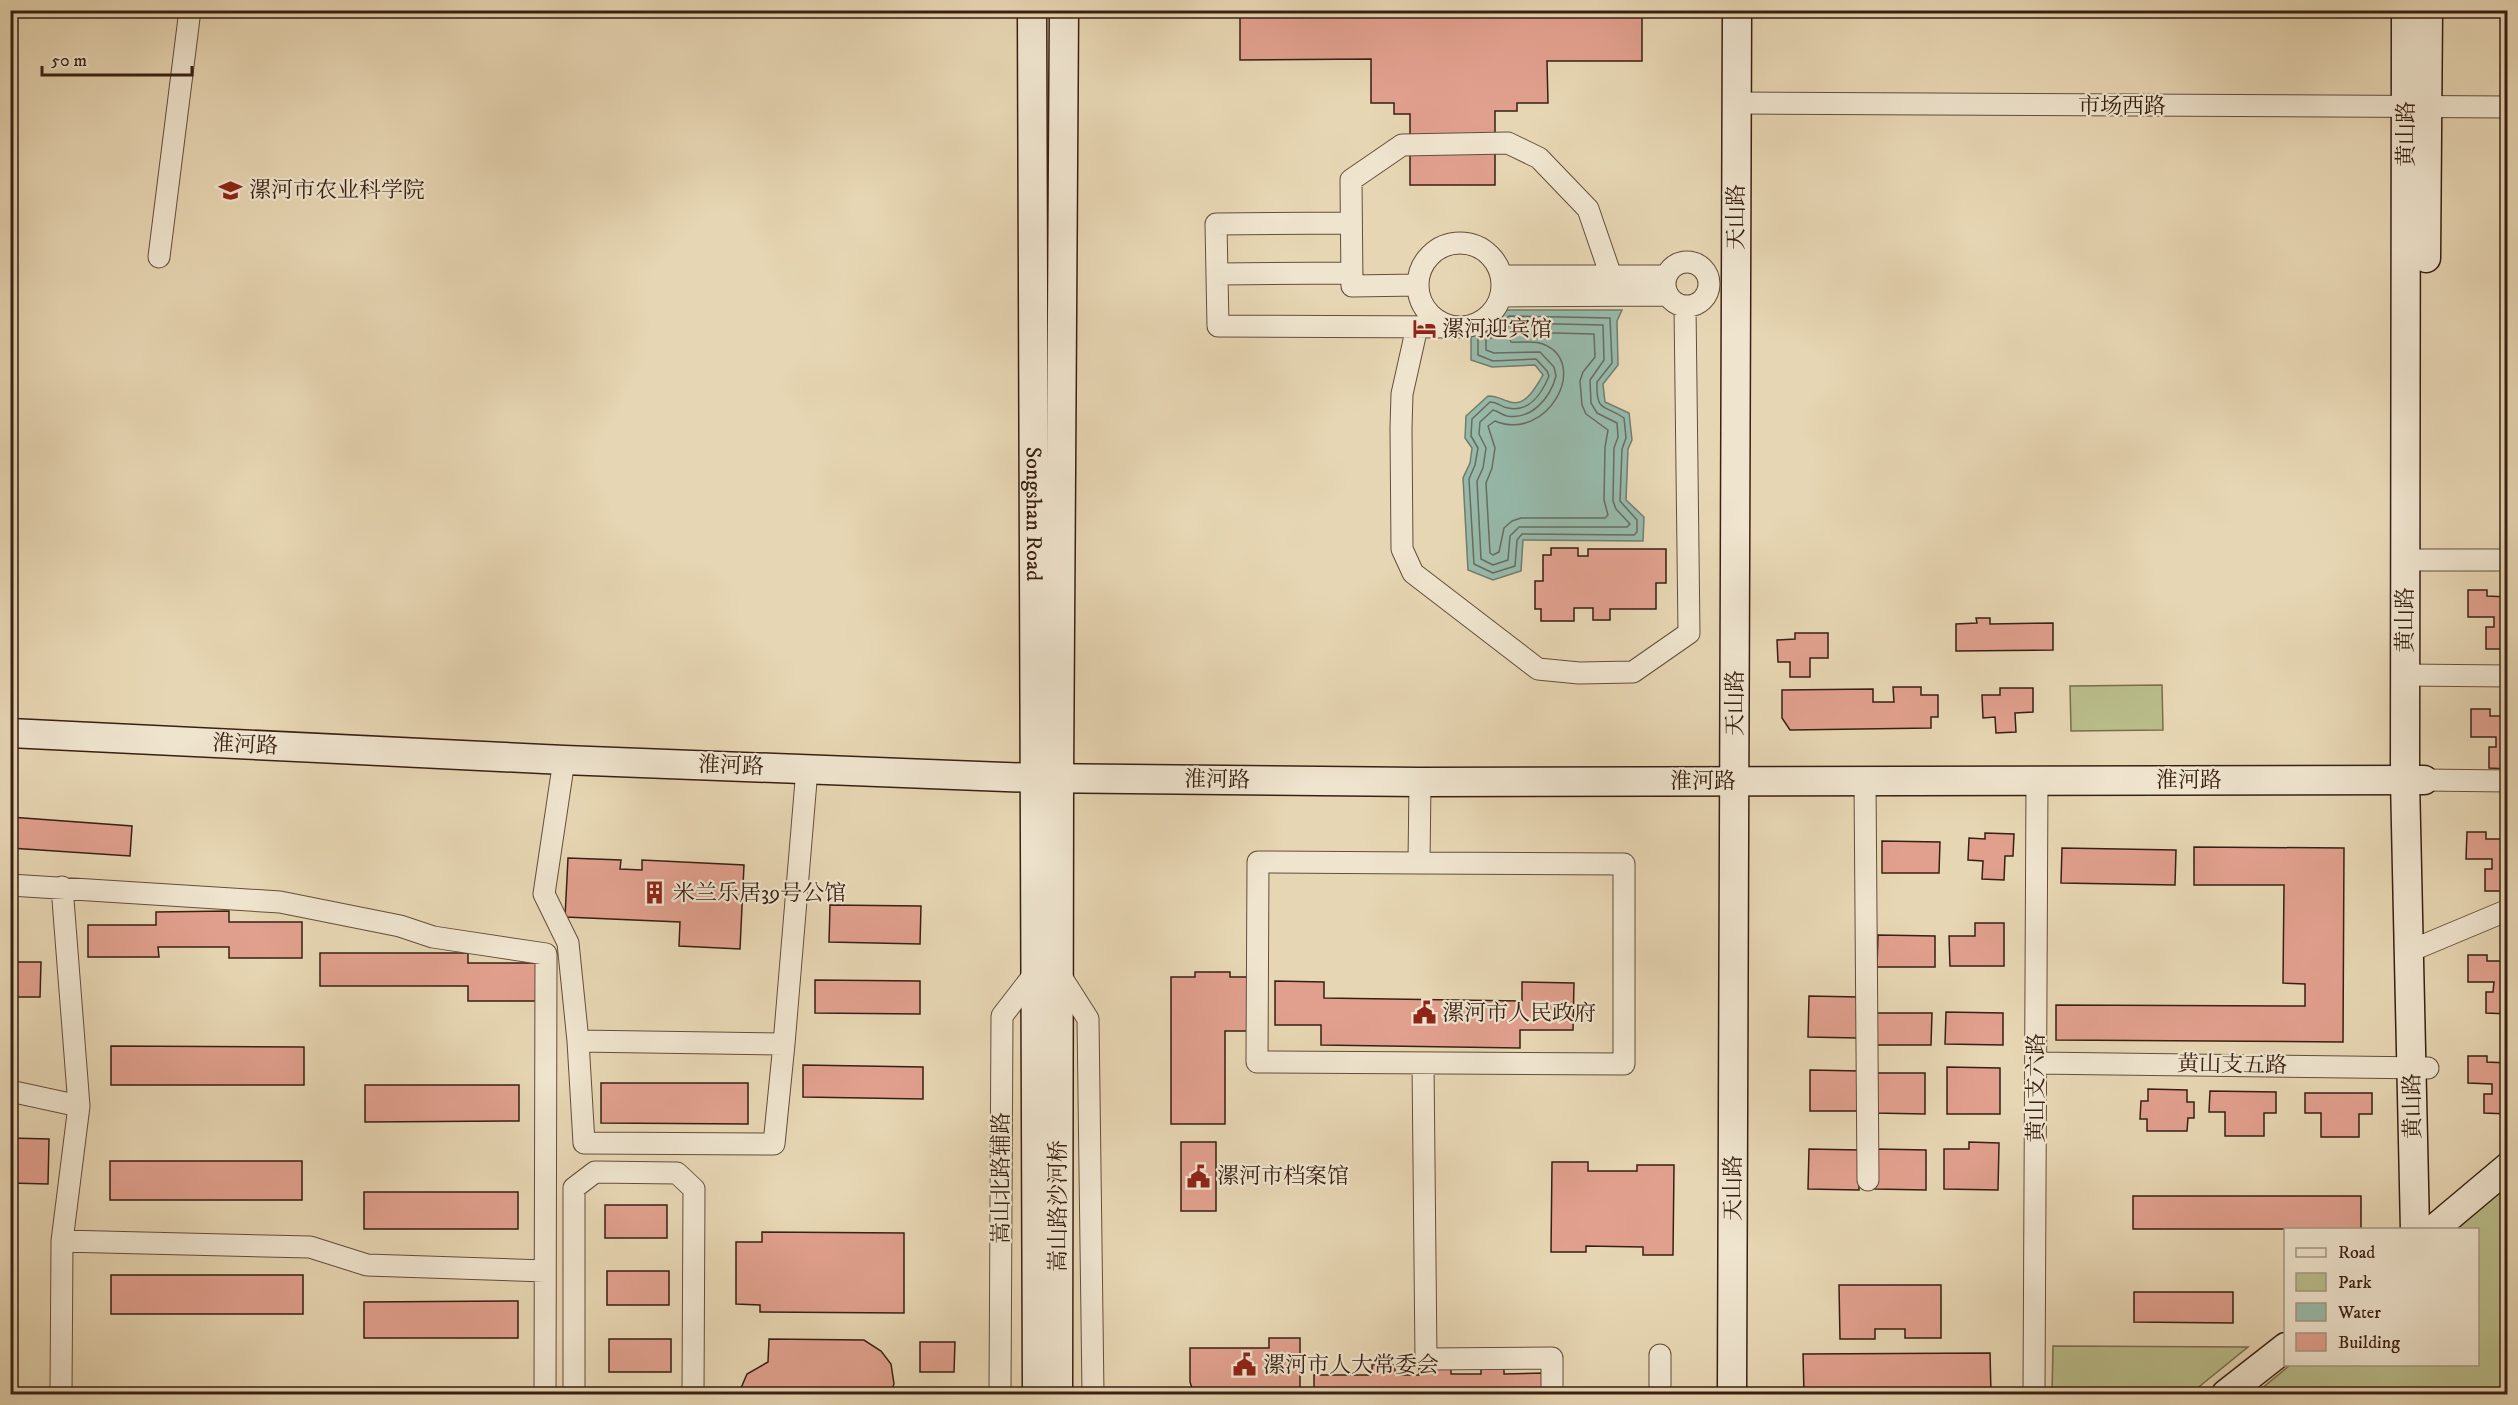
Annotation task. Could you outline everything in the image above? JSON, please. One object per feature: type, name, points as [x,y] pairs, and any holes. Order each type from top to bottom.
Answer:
[{"type":"street","points":[[159,256],[189,10]]},
{"type":"street","name":"Songshan Road","points":[[1032,10],[1047,778],[1047,1018]]},
{"type":"street","name":"Songshan Road","points":[[1047,778],[1064,10]]},
{"type":"street","name":"天山路","points":[[1732,1395],[1735,781],[1723,280],[1736,103],[1737,10]]},
{"type":"street","name":"黄山路","points":[[2406,10],[2417,108]]},
{"type":"street","name":"黄山路","points":[[2415,1228],[2420,1067],[2414,780],[2417,108],[2428,10]]},
{"type":"street","name":"市场西路","points":[[1736,103],[2508,108]]},
{"type":"street","points":[[1418,285],[1352,286],[1351,180],[1402,145],[1508,143],[1539,158],[1588,209],[1611,276]]},
{"type":"street","points":[[1351,223],[1216,224],[1218,326],[1455,327],[1479,323],[1489,316],[1502,286],[1492,256],[1473,244],[1450,244],[1430,255],[1419,274],[1419,297],[1425,309],[1443,324],[1455,327]]},
{"type":"street","points":[[1417,327],[1402,394],[1401,428],[1402,549],[1413,573],[1538,669],[1579,673],[1633,672],[1689,633],[1673,292],[1673,266],[1684,262],[1695,263],[1723,280],[1701,301],[1691,306],[1673,292],[1611,276],[1502,286]]},
{"type":"street","points":[[1217,274],[1352,273]]},
{"type":"street","points":[[1502,286],[1673,292]]},
{"type":"street","points":[[2414,560],[2508,560]]},
{"type":"street","points":[[2415,676],[2508,676]]},
{"type":"street","name":"淮河路","points":[[10,734],[564,760],[1047,778],[1420,782],[2414,780]]},
{"type":"street","points":[[564,760],[544,894],[568,943],[578,1041],[584,1143],[774,1144],[807,769]]},
{"type":"street","points":[[2414,780],[2508,781]]},
{"type":"street","points":[[1865,781],[1868,1180]]},
{"type":"street","name":"黄山支六路","points":[[2034,1395],[2037,781]]},
{"type":"street","points":[[1419,863],[1420,782]]},
{"type":"street","points":[[1258,862],[1419,863],[1624,864],[1624,1064],[1257,1062],[1258,862]]},
{"type":"street","points":[[10,885],[280,902],[400,926],[433,937],[546,954],[545,1395]]},
{"type":"street","points":[[61,1395],[62,1241],[79,1106],[62,887]]},
{"type":"street","points":[[2418,948],[2508,910]]},
{"type":"street","points":[[1047,972],[1088,1019],[1093,1395]]},
{"type":"street","name":"嵩山北路辅路","points":[[1000,1395],[1002,1016],[1047,972]]},
{"type":"street","name":"嵩山路沙河桥","points":[[1037,1395],[1047,1018]]},
{"type":"street","name":"嵩山路沙河桥","points":[[1047,1018],[1058,1395]]},
{"type":"street","points":[[578,1041],[784,1044]]},
{"type":"street","points":[[1423,1063],[1426,1359],[1552,1359],[1552,1395]]},
{"type":"street","name":"黄山支五路","points":[[2036,1063],[2420,1067]]},
{"type":"street","name":"黄山路","points":[[2420,1067],[2432,1228]]},
{"type":"street","points":[[10,1091],[79,1106]]},
{"type":"street","points":[[2434,1228],[2508,1167]]},
{"type":"street","points":[[574,1395],[574,1188],[595,1172],[677,1173],[694,1189],[693,1395]]},
{"type":"street","points":[[62,1241],[310,1247],[367,1265],[545,1271]]},
{"type":"street","points":[[2226,1395],[2284,1349]]},
{"type":"street","points":[[1660,1354],[1660,1395]]},
{"type":"green space","points":[[2162,685],[2163,730],[2071,731],[2070,686]]},
{"type":"green space","points":[[2507,1184],[2507,1394],[2255,1394],[2289,1366],[2479,1366],[2479,1228],[2454,1228]]},
{"type":"green space","points":[[2053,1346],[2248,1347],[2190,1394],[2052,1394]]},
{"type":"water","points":[[1506,310],[1622,310],[1617,321],[1618,365],[1603,384],[1605,402],[1629,413],[1632,440],[1628,449],[1626,500],[1644,517],[1643,541],[1523,540],[1521,571],[1493,580],[1468,570],[1463,478],[1470,463],[1472,448],[1465,438],[1466,416],[1488,396],[1513,403],[1524,400],[1543,375],[1535,365],[1492,367],[1471,360],[1471,331],[1493,323]]},
{"type":"building","points":[[1240,10],[1642,10],[1642,61],[1547,61],[1548,103],[1517,103],[1517,111],[1495,111],[1495,185],[1410,185],[1410,114],[1394,114],[1394,103],[1371,103],[1371,59],[1240,60]]},
{"type":"building","points":[[1551,548],[1578,548],[1578,556],[1588,556],[1588,549],[1666,549],[1666,583],[1656,583],[1656,609],[1610,609],[1610,620],[1593,620],[1593,608],[1574,608],[1574,621],[1541,621],[1541,609],[1535,609],[1535,581],[1543,581],[1543,555],[1551,555]]},
{"type":"building","points":[[2468,590],[2487,590],[2487,596],[2508,597],[2508,649],[2486,649],[2486,627],[2494,627],[2494,617],[2468,617]]},
{"type":"building","points":[[1976,618],[1990,618],[1990,624],[2053,623],[2053,650],[1956,651],[1956,624],[1977,623]]},
{"type":"building","points":[[1795,633],[1828,633],[1828,658],[1810,658],[1810,677],[1790,677],[1790,662],[1778,662],[1777,640],[1795,639]]},
{"type":"building","points":[[1893,687],[1921,687],[1921,695],[1938,695],[1938,717],[1931,717],[1931,728],[1790,730],[1782,718],[1782,690],[1873,689],[1873,702],[1894,702]]},
{"type":"building","points":[[2000,688],[2033,688],[2033,712],[2015,713],[2016,732],[1996,733],[1995,717],[1983,718],[1982,695],[2000,695]]},
{"type":"building","points":[[2471,709],[2490,709],[2490,716],[2508,716],[2508,769],[2489,768],[2489,747],[2496,747],[2496,737],[2471,737]]},
{"type":"building","points":[[10,817],[132,826],[130,856],[10,848]]},
{"type":"building","points":[[2467,832],[2486,832],[2486,839],[2508,839],[2508,891],[2485,891],[2485,869],[2492,869],[2492,859],[2466,859]]},
{"type":"building","points":[[1985,833],[2014,834],[2013,856],[2005,856],[2004,880],[1982,879],[1983,861],[1968,860],[1969,838],[1985,839]]},
{"type":"building","points":[[1882,841],[1940,842],[1939,873],[1882,873]]},
{"type":"building","points":[[2194,847],[2344,848],[2343,1042],[2056,1040],[2056,1005],[2305,1006],[2305,984],[2283,983],[2284,885],[2194,885]]},
{"type":"building","points":[[2062,848],[2176,850],[2175,885],[2061,883]]},
{"type":"building","name":"米兰乐居39号公馆","points":[[568,858],[621,860],[620,869],[642,870],[642,860],[744,865],[740,949],[679,946],[680,922],[565,917]]},
{"type":"building","points":[[830,905],[921,906],[920,944],[829,942]]},
{"type":"building","points":[[229,911],[229,922],[302,922],[302,958],[229,958],[229,947],[158,947],[159,957],[88,957],[88,925],[156,925],[156,912]]},
{"type":"building","points":[[1975,923],[2004,923],[2004,966],[1950,966],[1949,936],[1975,936]]},
{"type":"building","points":[[1878,935],[1935,936],[1935,967],[1877,967]]},
{"type":"building","points":[[320,953],[468,953],[468,963],[537,963],[537,1001],[468,1001],[468,986],[320,986]]},
{"type":"building","points":[[2468,955],[2487,955],[2487,961],[2508,961],[2508,1014],[2486,1013],[2486,992],[2493,992],[2494,982],[2468,982]]},
{"type":"building","points":[[10,962],[41,962],[40,997],[10,997]]},
{"type":"building","points":[[1195,972],[1230,972],[1230,977],[1250,977],[1250,1031],[1225,1031],[1225,1124],[1171,1124],[1171,977],[1195,977]]},
{"type":"building","points":[[815,980],[920,981],[920,1014],[815,1013]]},
{"type":"building","name":"漯河市人民政府","points":[[1275,981],[1324,982],[1324,998],[1522,1001],[1522,982],[1574,983],[1573,1030],[1520,1030],[1520,1048],[1321,1045],[1321,1025],[1275,1025]]},
{"type":"building","points":[[1809,996],[1859,997],[1858,1038],[1808,1037]]},
{"type":"building","points":[[1946,1012],[2003,1013],[2003,1045],[1945,1044]]},
{"type":"building","points":[[1874,1013],[1932,1013],[1931,1045],[1874,1045]]},
{"type":"building","points":[[111,1046],[304,1047],[304,1085],[111,1085]]},
{"type":"building","points":[[2468,1056],[2487,1056],[2487,1062],[2508,1063],[2508,1114],[2484,1113],[2484,1094],[2492,1094],[2492,1084],[2468,1083]]},
{"type":"building","points":[[803,1065],[923,1067],[923,1099],[803,1097]]},
{"type":"building","points":[[1947,1067],[2000,1068],[2000,1114],[1947,1114]]},
{"type":"building","points":[[1810,1070],[1861,1071],[1860,1111],[1810,1111]]},
{"type":"building","points":[[1875,1073],[1925,1073],[1925,1114],[1874,1113]]},
{"type":"building","points":[[601,1083],[748,1083],[748,1124],[601,1123]]},
{"type":"building","points":[[365,1085],[519,1085],[519,1121],[365,1122]]},
{"type":"building","points":[[2148,1089],[2187,1090],[2187,1102],[2194,1102],[2194,1118],[2188,1118],[2187,1131],[2147,1131],[2147,1119],[2140,1119],[2141,1101],[2148,1101]]},
{"type":"building","points":[[2210,1091],[2276,1092],[2276,1113],[2264,1113],[2264,1136],[2225,1136],[2225,1112],[2209,1112]]},
{"type":"building","points":[[2305,1093],[2372,1093],[2372,1114],[2359,1114],[2359,1137],[2321,1137],[2321,1113],[2305,1113]]},
{"type":"building","points":[[10,1138],[49,1139],[48,1184],[10,1183]]},
{"type":"building","name":"漯河市档案馆","points":[[1181,1142],[1216,1142],[1216,1211],[1181,1211]]},
{"type":"building","points":[[1969,1142],[1999,1143],[1998,1190],[1944,1189],[1944,1149],[1969,1149]]},
{"type":"building","points":[[1809,1149],[1859,1150],[1859,1190],[1808,1189]]},
{"type":"building","points":[[1876,1149],[1926,1150],[1926,1190],[1875,1189]]},
{"type":"building","points":[[110,1161],[302,1161],[302,1200],[110,1200]]},
{"type":"building","points":[[1552,1162],[1588,1162],[1588,1171],[1637,1171],[1637,1165],[1674,1165],[1673,1255],[1643,1255],[1643,1247],[1586,1246],[1586,1252],[1551,1252]]},
{"type":"building","points":[[364,1192],[518,1192],[518,1229],[364,1229]]},
{"type":"building","points":[[2133,1196],[2361,1196],[2361,1228],[2133,1229]]},
{"type":"building","points":[[605,1205],[667,1205],[667,1238],[605,1238]]},
{"type":"building","points":[[762,1232],[904,1233],[904,1313],[760,1312],[760,1305],[736,1304],[736,1242],[762,1242]]},
{"type":"building","points":[[607,1271],[669,1271],[669,1305],[607,1305]]},
{"type":"building","points":[[111,1275],[303,1275],[303,1314],[111,1314]]},
{"type":"building","points":[[1839,1285],[1941,1285],[1941,1338],[1905,1338],[1905,1329],[1875,1329],[1875,1339],[1840,1339]]},
{"type":"building","points":[[2134,1292],[2233,1292],[2233,1323],[2134,1322]]},
{"type":"building","points":[[518,1301],[518,1338],[364,1338],[364,1302]]},
{"type":"building","name":"漯河市人大常委会","points":[[1269,1338],[1300,1338],[1300,1394],[1194,1394],[1190,1382],[1190,1348],[1269,1348]]},
{"type":"building","points":[[609,1339],[671,1339],[671,1372],[609,1372]]},
{"type":"building","points":[[769,1339],[864,1340],[881,1351],[891,1364],[894,1384],[890,1394],[743,1394],[741,1388],[747,1374],[768,1362]]},
{"type":"building","points":[[920,1342],[955,1342],[954,1372],[920,1372]]},
{"type":"building","points":[[1990,1353],[1991,1394],[1804,1394],[1803,1354]]},
{"type":"building","points":[[1372,1365],[1395,1365],[1395,1375],[1419,1375],[1419,1366],[1451,1365],[1451,1374],[1481,1374],[1481,1366],[1504,1366],[1504,1374],[1545,1373],[1545,1394],[1314,1394],[1314,1375],[1372,1375]]},
{"type":"place","name":"漯河市农业科学院","points":[[231,190]]},
{"type":"place","name":"漯河迎宾馆","points":[[1424,329]]},
{"type":"place","name":"米兰乐居39号公馆","points":[[655,893]]},
{"type":"place","name":"漯河市人民政府","points":[[1424,1013]]},
{"type":"place","name":"漯河市档案馆","points":[[1199,1176]]},
{"type":"place","name":"漯河市人大常委会","points":[[1245,1365]]}]
